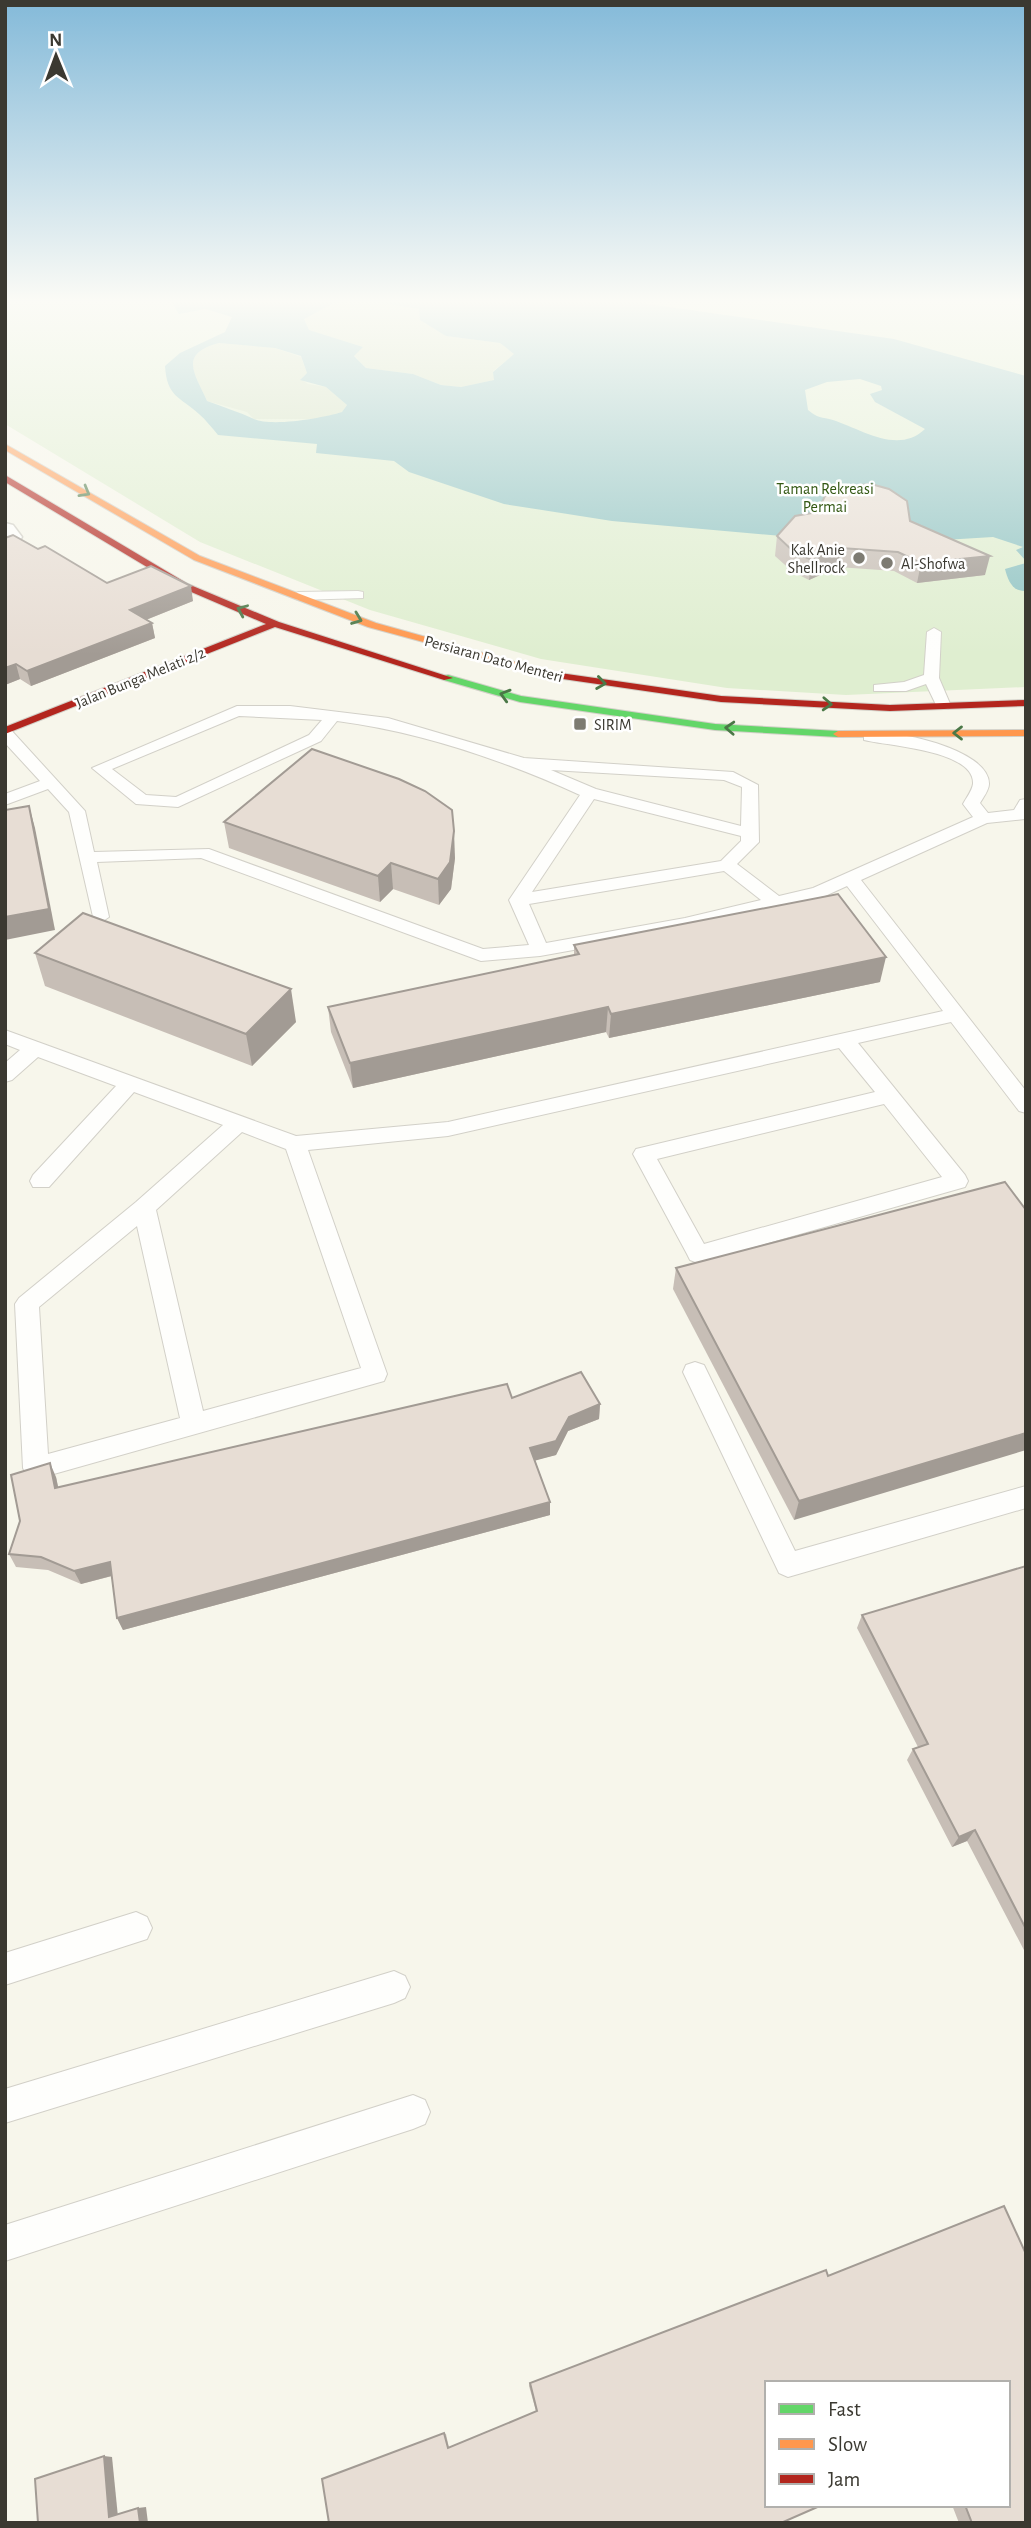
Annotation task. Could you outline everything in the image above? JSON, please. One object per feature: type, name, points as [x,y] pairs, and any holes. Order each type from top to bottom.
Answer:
[{"type":"main road","name":"Persiaran Dato Menteri","points":[[5,446],[197,558],[372,625],[569,678],[721,699],[890,708],[1026,703]]},
{"type":"main road","name":"Persiaran Dato Menteri","points":[[5,478],[185,586],[275,624],[361,653],[520,699],[715,727],[842,734],[1026,733]]},
{"type":"main road","name":"Jalan Bunga Melati 2/2","points":[[5,732],[275,624]]},
{"type":"lane","points":[[298,596],[358,595]]},
{"type":"lane","points":[[934,632],[931,678],[943,706]]},
{"type":"lane","points":[[878,688],[906,686],[931,678]]},
{"type":"lane","points":[[332,717],[315,738],[178,802],[142,800],[100,768],[237,711],[290,711],[388,723],[523,762],[590,793],[750,834]]},
{"type":"lane","points":[[5,732],[77,811],[100,917]]},
{"type":"lane","points":[[842,734],[942,749],[965,760],[978,773],[981,784],[971,804],[984,818]]},
{"type":"lane","points":[[518,900],[727,865],[750,842],[750,785],[738,778],[727,775],[523,762]]},
{"type":"lane","points":[[5,800],[51,782]]},
{"type":"lane","points":[[518,900],[590,793]]},
{"type":"lane","points":[[87,857],[203,853],[481,955],[540,950],[685,924],[819,892],[984,818],[1019,815],[1026,804]]},
{"type":"lane","points":[[727,865],[775,902]]},
{"type":"lane","points":[[850,878],[1026,1106]]},
{"type":"lane","points":[[518,900],[540,950]]},
{"type":"lane","points":[[5,1037],[295,1144],[448,1129],[955,1015]]},
{"type":"lane","points":[[844,1040],[957,1181],[698,1254],[644,1154],[889,1097]]},
{"type":"lane","points":[[5,1075],[35,1048]]},
{"type":"lane","points":[[41,1181],[130,1083]]},
{"type":"lane","points":[[239,1123],[144,1208],[27,1304],[36,1468],[374,1374],[295,1144]]},
{"type":"lane","points":[[144,1208],[194,1424]]},
{"type":"lane","points":[[695,1372],[788,1565],[1026,1497]]},
{"type":"lane","points":[[5,1969],[136,1928]]},
{"type":"lane","points":[[5,2106],[394,1987]]},
{"type":"lane","points":[[5,2243],[414,2112]]},
{"type":"green space","name":"Taman Rekreasi Permai","points":[[5,419],[1026,419],[1026,687],[846,695],[727,688],[541,659],[370,610],[200,542],[5,424]]},
{"type":"water","points":[[205,419],[254,419],[273,422],[308,419],[829,419],[879,438],[903,440],[925,429],[906,419],[1026,419],[1026,561],[1016,550],[1023,547],[993,537],[911,542],[782,536],[612,521],[504,504],[409,472],[394,461],[316,453],[317,444],[218,435]]},
{"type":"water","points":[[1026,563],[1026,591],[1017,590],[1011,585],[1005,569]]},
{"type":"building","points":[[871,484],[889,489],[907,501],[910,521],[990,556],[921,563],[898,552],[841,548],[812,560],[795,553],[777,536],[795,516],[817,512],[826,494],[840,487]]},
{"type":"building","points":[[13,535],[38,549],[45,546],[107,583],[151,566],[191,586],[130,610],[152,623],[27,671],[16,664],[5,668],[5,538]]},
{"type":"building","points":[[312,749],[399,779],[425,791],[452,810],[454,831],[450,862],[438,879],[391,863],[378,876],[224,822]]},
{"type":"building","points":[[29,806],[49,909],[5,917],[5,810]]},
{"type":"building","points":[[838,894],[886,957],[611,1014],[608,1007],[350,1063],[328,1007],[579,954],[574,945]]},
{"type":"building","points":[[83,913],[291,989],[246,1034],[35,953]]},
{"type":"building","points":[[1005,1182],[1026,1210],[1026,1433],[799,1501],[676,1268]]},
{"type":"building","points":[[581,1372],[600,1404],[569,1417],[556,1441],[530,1448],[550,1502],[117,1618],[110,1562],[74,1571],[41,1557],[9,1554],[20,1521],[11,1475],[50,1463],[55,1488],[507,1384],[512,1398]]},
{"type":"building","points":[[1026,1566],[1026,1929],[975,1830],[959,1837],[913,1749],[928,1744],[862,1615]]},
{"type":"building","points":[[1004,2206],[1026,2254],[1026,2523],[972,2523],[966,2507],[1010,2507],[1010,2381],[765,2381],[765,2507],[817,2507],[781,2523],[329,2523],[322,2479],[444,2433],[448,2448],[537,2411],[530,2383],[826,2270],[828,2276]]},
{"type":"building","points":[[104,2456],[109,2517],[138,2508],[140,2523],[38,2523],[35,2479]]},
{"type":"traffic: fast","points":[[448,678],[520,699],[715,727],[838,734]]},
{"type":"traffic: slow","points":[[5,446],[197,558],[372,625],[560,676]]},
{"type":"traffic: slow","points":[[838,734],[1026,733]]},
{"type":"traffic: jam","points":[[5,478],[185,586],[275,624],[448,678]]},
{"type":"traffic: jam","points":[[5,731],[275,624]]},
{"type":"traffic: jam","points":[[560,676],[721,699],[890,708],[1026,703]]},
{"type":"place","name":"Kak Anie Shellrock","points":[[859,558]]},
{"type":"place","name":"Al-Shofwa","points":[[887,563]]},
{"type":"place","name":"SIRIM","points":[[580,724]]}]
